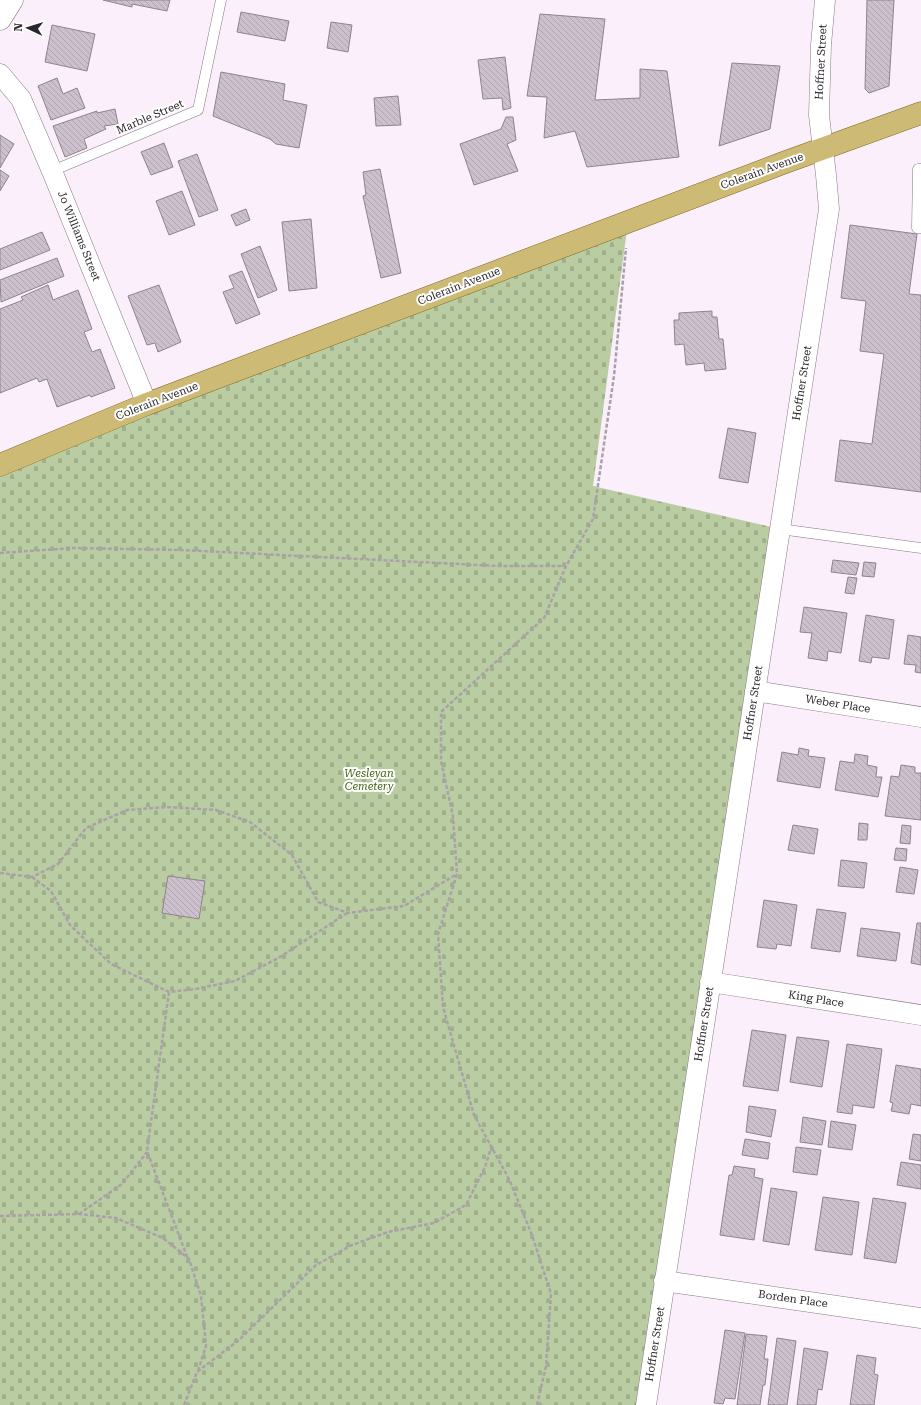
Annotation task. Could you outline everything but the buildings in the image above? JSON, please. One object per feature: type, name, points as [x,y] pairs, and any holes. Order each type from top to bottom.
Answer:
[{"type":"main road","name":"Colerain Avenue","points":[[0,465],[147,404],[921,113]]},
{"type":"street","points":[[0,19],[12,0]]},
{"type":"street","name":"Hoffner Street","points":[[646,1405],[829,209],[819,115],[821,45],[825,0]]},
{"type":"street","name":"Jo Williams Street","points":[[0,74],[21,100],[52,171],[147,404]]},
{"type":"street","name":"Weber Place","points":[[755,691],[921,717]]},
{"type":"street","name":"King Place","points":[[710,982],[921,1015]]},
{"type":"street","name":"Borden Place","points":[[664,1281],[921,1318]]},
{"type":"lane","name":"Marble Street","points":[[52,171],[198,110],[221,0]]},
{"type":"lane","points":[[921,169],[918,169],[917,228],[921,228]]},
{"type":"lane","points":[[780,529],[921,548]]},
{"type":"path","points":[[537,1405],[546,1366],[551,1294],[532,1235],[509,1179],[474,1115],[443,1007],[438,934],[457,874],[453,816],[441,761],[441,712],[544,618],[566,566],[593,519],[614,376],[628,222]]},
{"type":"path","points":[[0,553],[73,548],[181,550],[498,566],[566,566]]},
{"type":"path","points":[[32,877],[58,864],[86,828],[127,810],[167,807],[216,810],[250,822],[256,826],[292,856],[318,902],[348,913]]},
{"type":"path","points":[[0,872],[32,877],[51,891],[70,925],[111,964],[169,992],[195,989],[235,981],[280,957],[348,913],[404,906],[457,874]]},
{"type":"path","points":[[169,992],[147,1151],[201,1296],[206,1346],[184,1405]]},
{"type":"path","points":[[197,1372],[239,1340],[316,1265],[352,1246],[388,1232],[434,1223],[466,1205],[492,1147]]},
{"type":"path","points":[[78,1214],[122,1184],[147,1151]]},
{"type":"path","points":[[0,1216],[78,1214],[116,1218],[163,1238],[188,1259]]},
{"type":"green space","name":"Wesleyan Cemetery","points":[[628,222],[593,486],[780,529],[646,1405],[0,1405],[0,465]]}]
